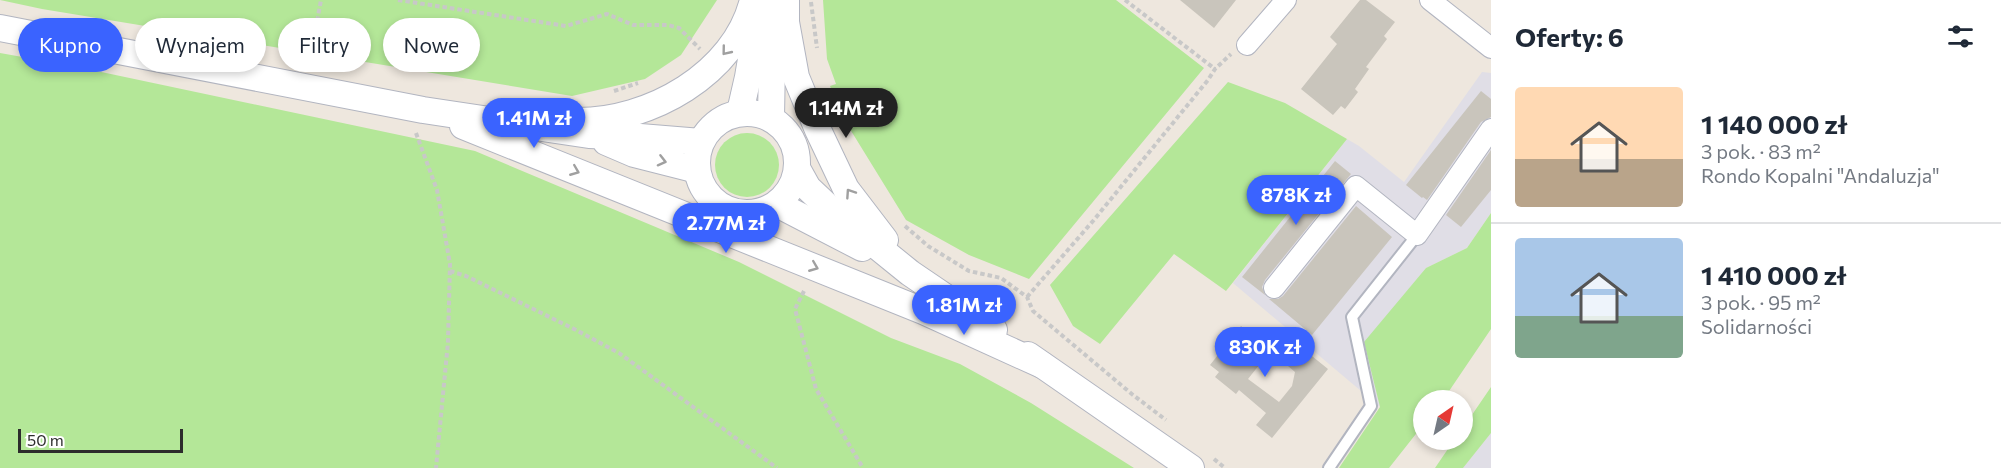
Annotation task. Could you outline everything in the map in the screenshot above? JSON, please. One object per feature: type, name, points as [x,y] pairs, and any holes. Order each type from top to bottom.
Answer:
[{"type":"street","points":[[486,120],[588,121],[625,116],[672,97],[705,75],[717,63],[737,38],[753,0]]},
{"type":"street","points":[[740,112],[761,0]]},
{"type":"street","points":[[771,117],[773,0]]},
{"type":"street","points":[[786,0],[786,22],[796,77],[818,130],[846,189],[910,273]]},
{"type":"street","points":[[1247,45],[1286,0]]},
{"type":"street","points":[[1430,0],[1491,48]]},
{"type":"street","points":[[0,28],[415,109],[589,135],[701,142]]},
{"type":"street","points":[[415,109],[912,307],[1042,365]]},
{"type":"street","points":[[740,112],[771,117],[784,126],[798,154],[798,170],[790,189],[777,204],[761,212],[744,213],[727,209],[713,200],[702,186],[697,170],[701,142],[705,134],[720,119],[740,112]]},
{"type":"street","points":[[1274,288],[1356,186],[1417,235],[1491,129]]},
{"type":"street","points":[[589,135],[634,154],[697,170]]},
{"type":"street","points":[[798,170],[808,188],[820,200],[910,273],[1042,365],[1198,460]]},
{"type":"street","points":[[777,204],[910,273]]},
{"type":"lane","points":[[1329,468],[1371,406],[1352,317],[1417,235]]},
{"type":"path","points":[[305,86],[321,0]]},
{"type":"path","points":[[398,0],[566,26],[607,14],[633,25],[668,25],[679,28],[700,49],[694,55]]},
{"type":"path","points":[[811,0],[818,54]]},
{"type":"path","points":[[1027,297],[1093,221],[1215,69],[1125,0]]},
{"type":"path","points":[[611,92],[646,81]]},
{"type":"path","points":[[415,109],[437,189],[450,271],[448,342],[436,468]]},
{"type":"path","points":[[902,224],[928,246],[969,271],[1000,278],[1027,297],[1033,311],[1124,388],[1171,423]]},
{"type":"path","points":[[450,271],[474,280],[619,353],[777,468]]},
{"type":"path","points":[[800,286],[804,291],[795,309],[816,389],[862,468]]},
{"type":"path","points":[[1198,460],[1225,468]]},
{"type":"shaded area","points":[[1482,72],[1491,73],[1491,213],[1467,248],[1426,268],[1365,342],[1380,407],[1233,283],[1347,139],[1404,182]]},
{"type":"shaded area","points":[[1491,433],[1491,468],[1463,468]]},
{"type":"green space","points":[[0,0],[717,0],[681,55],[645,79],[572,96],[426,72],[480,72],[480,18],[383,18],[383,65],[371,63],[371,18],[278,18],[278,48],[266,46],[266,18],[135,18],[135,24],[123,22],[123,18],[97,18]]},
{"type":"green space","points":[[823,0],[1116,0],[1204,68],[1029,279],[969,255],[906,220],[845,121],[830,86],[836,84],[827,59]]},
{"type":"green space","points":[[0,53],[18,56],[18,72],[101,72],[475,151],[739,262],[891,338],[960,364],[1031,403],[1134,468],[0,468]]},
{"type":"green space","points":[[1228,82],[1285,103],[1347,139],[1226,291],[1174,254],[1100,344],[1073,326],[1050,285]]},
{"type":"green space","points":[[741,133],[753,133],[770,142],[777,153],[779,165],[777,177],[770,188],[753,197],[741,197],[729,192],[720,183],[715,171],[715,159],[720,147],[729,138]]},
{"type":"green space","points":[[1491,213],[1491,329],[1450,390],[1413,390],[1413,438],[1389,468],[1339,468],[1380,407],[1364,342],[1426,268],[1467,248]]},
{"type":"green space","points":[[1491,387],[1491,433],[1463,468],[1435,468],[1447,450],[1473,450],[1473,413]]},
{"type":"building","points":[[1180,0],[1236,0],[1214,28]]},
{"type":"building","points":[[1360,0],[1366,0],[1395,22],[1384,36],[1387,39],[1366,67],[1369,69],[1355,89],[1358,92],[1345,109],[1341,106],[1333,115],[1301,89],[1337,44],[1330,37]]},
{"type":"building","points":[[1481,91],[1491,99],[1491,117],[1481,122],[1427,200],[1422,198],[1406,185]]},
{"type":"building","points":[[1491,150],[1491,190],[1461,227],[1446,215]]},
{"type":"building","points":[[1335,161],[1351,174],[1265,280],[1262,287],[1265,295],[1242,277]]},
{"type":"building","points":[[1356,206],[1392,237],[1312,335],[1269,299],[1278,299],[1283,296]]},
{"type":"building","points":[[1241,326],[1271,350],[1248,379],[1279,402],[1292,386],[1295,372],[1288,366],[1302,348],[1328,369],[1272,438],[1256,425],[1266,413],[1239,390],[1236,394],[1215,377],[1219,372],[1210,365]]}]
